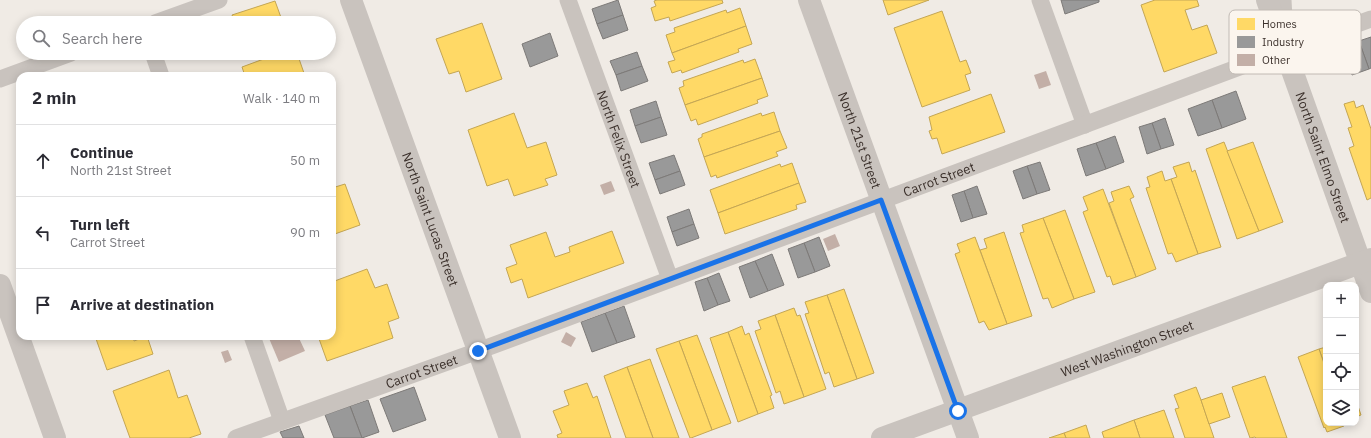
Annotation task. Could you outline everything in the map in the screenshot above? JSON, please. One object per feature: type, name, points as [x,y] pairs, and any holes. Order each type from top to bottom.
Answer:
[{"type":"street","name":"North Saint Lucas Street","points":[[350,0],[510,438]]},
{"type":"street","name":"North 21st Street","points":[[809,0],[968,438]]},
{"type":"street","name":"North Saint Elmo Street","points":[[1267,0],[1271,10]]},
{"type":"street","name":"North Saint Elmo Street","points":[[1294,74],[1366,261],[1371,292]]},
{"type":"street","name":"West Washington Street","points":[[882,438],[1366,261]]},
{"type":"street","points":[[0,285],[16,330]]},
{"type":"street","points":[[20,340],[55,438]]},
{"type":"lane","points":[[174,16],[219,0]]},
{"type":"lane","name":"North Felix Street","points":[[568,0],[670,279]]},
{"type":"lane","points":[[1040,0],[1085,125]]},
{"type":"lane","points":[[1283,0],[1283,10]]},
{"type":"lane","name":"Carrot Street","points":[[1361,23],[1371,19]]},
{"type":"lane","points":[[19,72],[52,60]]},
{"type":"lane","points":[[155,60],[160,72]]},
{"type":"lane","name":"Carrot Street","points":[[236,438],[478,351],[1229,71]]},
{"type":"lane","points":[[0,79],[16,73]]},
{"type":"lane","points":[[253,340],[282,421]]},
{"type":"building: Homes","points":[[722,0],[723,3],[670,21],[669,17],[655,21],[651,8],[656,6],[654,1]]},
{"type":"building: Homes","points":[[883,0],[929,0],[888,15]]},
{"type":"building: Homes","points":[[1155,0],[1197,0],[1199,6],[1185,10],[1192,30],[1207,25],[1217,53],[1164,72],[1141,5]]},
{"type":"building: Homes","points":[[275,1],[280,16],[232,16]]},
{"type":"building: Homes","points":[[740,8],[746,26],[672,53],[666,35],[675,32],[674,28],[726,10],[727,13]]},
{"type":"building: Homes","points":[[942,11],[960,62],[966,60],[971,73],[965,75],[970,90],[922,107],[894,28]]},
{"type":"building: Homes","points":[[482,23],[502,79],[466,92],[459,71],[449,74],[436,39]]},
{"type":"building: Homes","points":[[746,26],[752,44],[738,49],[739,52],[682,73],[681,70],[672,73],[668,62],[675,60],[672,53]]},
{"type":"building: Homes","points":[[755,59],[762,78],[685,105],[679,88],[684,86],[683,81],[743,60],[744,63]]},
{"type":"building: Homes","points":[[261,60],[299,60],[304,72],[244,72],[242,67]]},
{"type":"building: Homes","points":[[762,78],[768,96],[757,100],[758,103],[698,125],[696,119],[691,121],[685,105]]},
{"type":"building: Homes","points":[[991,94],[1005,132],[942,154],[937,138],[932,139],[929,131],[932,130],[929,117]]},
{"type":"building: Homes","points":[[1354,101],[1356,108],[1363,105],[1371,129],[1371,198],[1367,200],[1349,148],[1354,146],[1348,128],[1352,127],[1344,104]]},
{"type":"building: Homes","points":[[774,112],[780,131],[704,157],[698,139],[702,137],[702,134],[761,113],[762,116]]},
{"type":"building: Homes","points":[[514,113],[527,148],[546,142],[557,175],[545,179],[548,185],[514,196],[508,179],[487,186],[468,130]]},
{"type":"building: Homes","points":[[780,131],[787,148],[776,152],[778,156],[717,178],[716,175],[711,177],[704,157]]},
{"type":"building: Homes","points":[[1224,142],[1259,231],[1237,239],[1206,149]]},
{"type":"building: Homes","points":[[1253,142],[1283,222],[1259,231],[1227,151]]},
{"type":"building: Homes","points":[[1189,162],[1192,172],[1195,170],[1221,247],[1198,254],[1171,179],[1177,177],[1173,167]]},
{"type":"building: Homes","points":[[792,163],[799,183],[718,213],[710,190],[780,164],[781,167]]},
{"type":"building: Homes","points":[[1162,171],[1165,181],[1171,179],[1198,254],[1176,262],[1172,253],[1168,254],[1146,188],[1150,187],[1147,177]]},
{"type":"building: Homes","points":[[799,183],[806,202],[796,205],[797,209],[725,234],[718,213]]},
{"type":"building: Homes","points":[[345,184],[360,225],[336,234],[336,187]]},
{"type":"building: Homes","points":[[1129,186],[1134,197],[1130,199],[1156,269],[1136,277],[1109,203],[1114,201],[1111,192]]},
{"type":"building: Homes","points":[[1103,189],[1136,277],[1113,285],[1110,276],[1107,277],[1083,212],[1088,210],[1083,197]]},
{"type":"building: Homes","points":[[1065,210],[1095,292],[1074,299],[1043,218]]},
{"type":"building: Homes","points":[[1043,218],[1074,299],[1052,308],[1048,298],[1043,299],[1020,233],[1024,232],[1022,225]]},
{"type":"building: Homes","points":[[612,231],[624,263],[528,298],[522,279],[511,283],[506,268],[517,264],[510,245],[546,232],[555,257],[570,252],[569,247]]},
{"type":"building: Homes","points":[[1004,232],[1032,316],[1007,324],[980,250],[987,248],[984,239]]},
{"type":"building: Homes","points":[[975,237],[1007,324],[989,330],[984,321],[979,323],[955,254],[960,252],[957,244]]},
{"type":"building: Homes","points":[[367,269],[375,288],[387,284],[399,318],[388,322],[393,338],[327,361],[319,340],[336,340],[336,281]]},
{"type":"building: Homes","points":[[844,289],[874,373],[857,379],[827,295]]},
{"type":"building: Homes","points":[[827,295],[857,379],[834,387],[829,372],[825,374],[805,314],[809,313],[805,302]]},
{"type":"building: Homes","points":[[794,308],[797,316],[800,315],[826,389],[804,397],[775,315]]},
{"type":"building: Homes","points":[[775,315],[804,397],[784,404],[780,391],[776,393],[755,331],[761,329],[758,321]]},
{"type":"building: Homes","points":[[742,326],[745,335],[749,333],[772,395],[770,396],[774,408],[758,414],[728,332]]},
{"type":"building: Homes","points":[[728,332],[758,414],[738,422],[710,338]]},
{"type":"building: Homes","points":[[697,335],[731,423],[712,430],[679,341]]},
{"type":"building: Homes","points":[[96,340],[148,340],[153,354],[107,370]]},
{"type":"building: Homes","points":[[679,341],[712,430],[691,438],[656,349]]},
{"type":"building: Homes","points":[[1323,348],[1323,360],[1319,349]]},
{"type":"building: Homes","points":[[1319,349],[1323,360],[1323,425],[1298,357]]},
{"type":"building: Homes","points":[[650,359],[679,438],[653,438],[627,367]]},
{"type":"building: Homes","points":[[627,367],[653,438],[626,438],[604,376]]},
{"type":"building: Homes","points":[[169,370],[178,398],[187,395],[201,434],[189,438],[130,438],[113,391]]},
{"type":"building: Homes","points":[[1265,376],[1287,438],[1250,438],[1232,387]]},
{"type":"building: Homes","points":[[587,383],[593,398],[597,396],[611,438],[558,438],[557,435],[562,433],[553,411],[569,405],[564,391]]},
{"type":"building: Homes","points":[[1196,387],[1214,438],[1185,438],[1175,409],[1179,408],[1174,395]]},
{"type":"building: Homes","points":[[1222,393],[1230,417],[1209,424],[1201,400]]},
{"type":"building: Homes","points":[[1164,410],[1174,438],[1140,438],[1134,420]]},
{"type":"building: Homes","points":[[1134,420],[1140,438],[1104,438],[1102,432]]},
{"type":"building: Homes","points":[[1086,425],[1090,438],[1066,438],[1064,433]]},
{"type":"building: Homes","points":[[1323,426],[1344,426],[1327,432],[1325,427],[1324,428]]},
{"type":"building: Homes","points":[[1064,433],[1066,438],[1049,438]]},
{"type":"building: Industry","points":[[618,0],[623,15],[597,24],[592,9]]},
{"type":"building: Industry","points":[[1061,0],[1099,0],[1099,2],[1065,14]]},
{"type":"building: Industry","points":[[623,15],[628,30],[603,39],[597,24]]},
{"type":"building: Industry","points":[[550,33],[558,56],[530,67],[522,44]]},
{"type":"building: Industry","points":[[1371,37],[1371,68],[1369,69],[1361,47],[1361,40]]},
{"type":"building: Industry","points":[[1361,47],[1369,69],[1361,72]]},
{"type":"building: Industry","points":[[637,52],[642,66],[616,75],[610,61]]},
{"type":"building: Industry","points":[[642,66],[648,81],[621,91],[616,75]]},
{"type":"building: Industry","points":[[1236,91],[1246,119],[1222,128],[1212,100]]},
{"type":"building: Industry","points":[[1212,100],[1222,128],[1198,136],[1188,109]]},
{"type":"building: Industry","points":[[656,101],[661,117],[635,126],[630,110]]},
{"type":"building: Industry","points":[[661,117],[667,135],[641,143],[635,126]]},
{"type":"building: Industry","points":[[1165,118],[1174,145],[1161,149],[1152,123]]},
{"type":"building: Industry","points":[[1152,123],[1161,149],[1147,154],[1139,127]]},
{"type":"building: Industry","points":[[1115,136],[1124,162],[1106,169],[1096,143]]},
{"type":"building: Industry","points":[[1096,143],[1106,169],[1086,176],[1077,149]]},
{"type":"building: Industry","points":[[674,155],[680,171],[655,180],[649,163]]},
{"type":"building: Industry","points":[[1040,162],[1050,190],[1037,194],[1027,166]]},
{"type":"building: Industry","points":[[1027,166],[1037,194],[1023,199],[1013,171]]},
{"type":"building: Industry","points":[[680,171],[685,185],[660,194],[655,180]]},
{"type":"building: Industry","points":[[977,186],[987,214],[973,218],[964,191]]},
{"type":"building: Industry","points":[[964,191],[973,218],[961,222],[952,195]]},
{"type":"building: Industry","points":[[689,209],[694,224],[672,232],[667,217]]},
{"type":"building: Industry","points":[[694,224],[699,238],[677,246],[672,232]]},
{"type":"building: Industry","points":[[819,237],[830,266],[815,272],[804,243]]},
{"type":"building: Industry","points":[[804,243],[815,272],[798,278],[788,249]]},
{"type":"building: Industry","points":[[772,254],[784,285],[768,291],[755,261]]},
{"type":"building: Industry","points":[[755,261],[768,291],[750,298],[739,267]]},
{"type":"building: Industry","points":[[719,273],[730,301],[718,305],[707,278]]},
{"type":"building: Industry","points":[[707,278],[718,305],[704,311],[695,282]]},
{"type":"building: Industry","points":[[624,306],[635,337],[617,343],[605,313]]},
{"type":"building: Industry","points":[[605,313],[617,343],[592,352],[581,322]]},
{"type":"building: Industry","points":[[414,387],[426,420],[393,432],[380,399]]},
{"type":"building: Industry","points":[[368,400],[379,432],[362,438],[350,406]]},
{"type":"building: Industry","points":[[350,406],[362,438],[334,438],[325,415]]},
{"type":"building: Industry","points":[[299,426],[304,438],[283,438],[280,432]]},
{"type":"building: Other","points":[[1046,71],[1051,85],[1039,89],[1034,75]]},
{"type":"building: Other","points":[[611,181],[615,191],[604,195],[600,185]]},
{"type":"building: Other","points":[[835,234],[840,246],[828,251],[823,239]]},
{"type":"building: Other","points":[[566,332],[576,338],[571,347],[561,342]]},
{"type":"building: Other","points":[[270,340],[300,340],[305,351],[279,362]]},
{"type":"building: Other","points":[[228,350],[232,360],[225,363],[221,352]]},
{"type":"route","points":[[478,351],[881,200],[958,411]]}]
